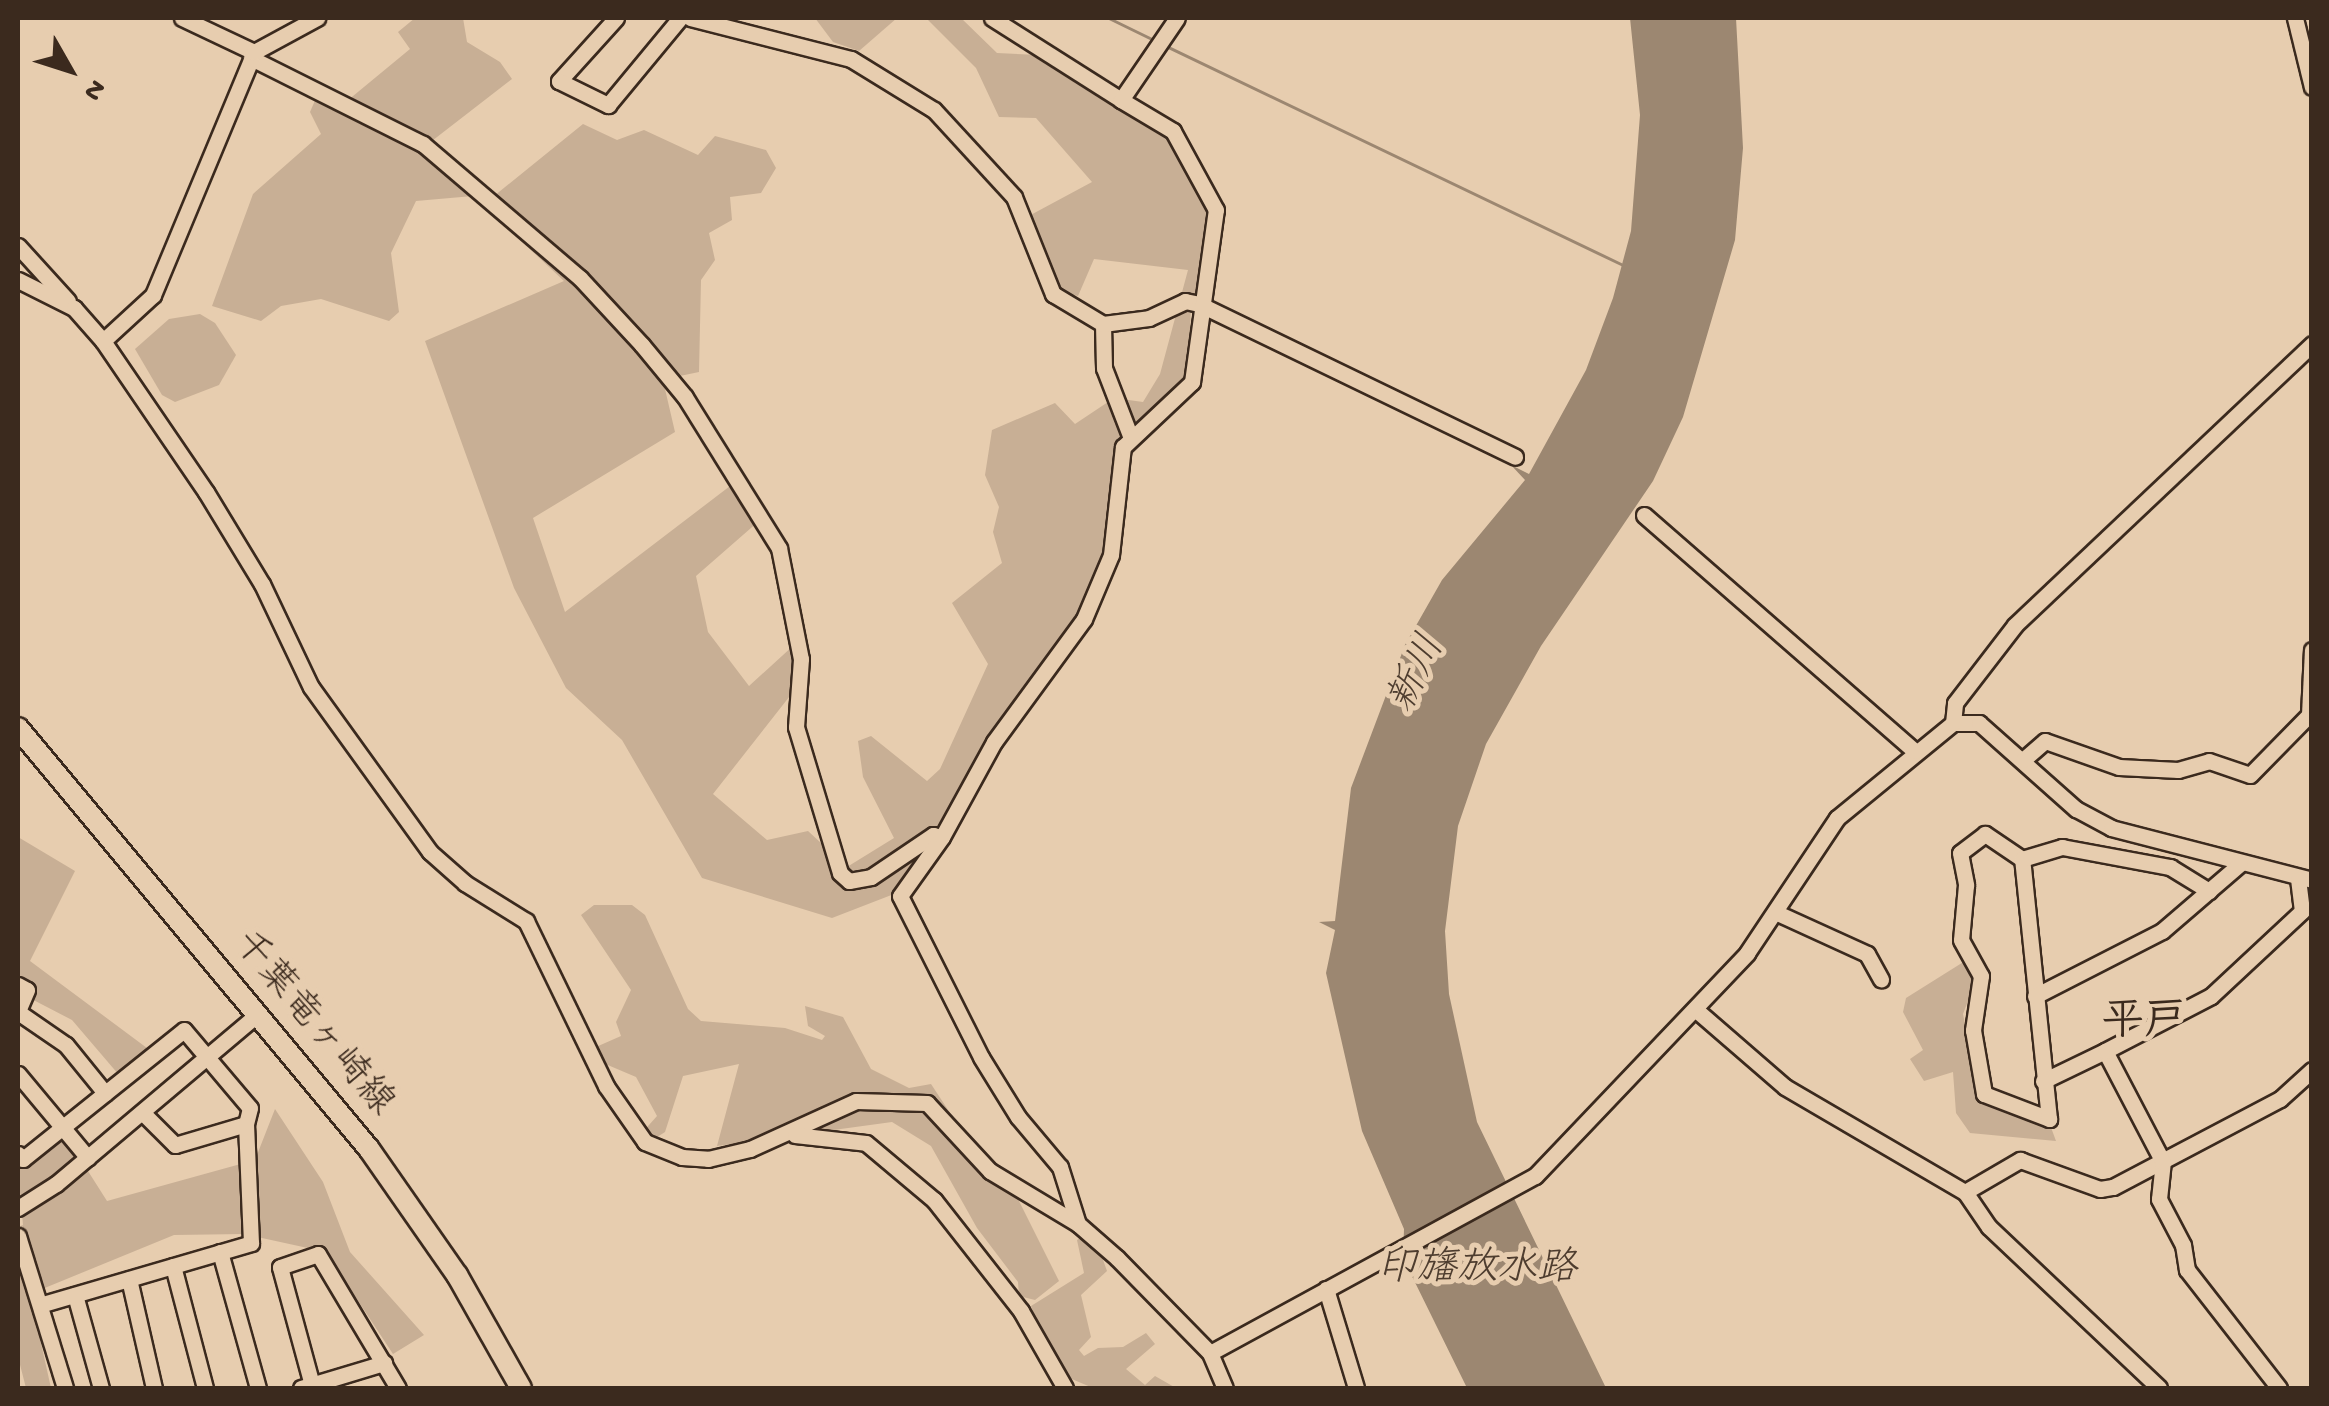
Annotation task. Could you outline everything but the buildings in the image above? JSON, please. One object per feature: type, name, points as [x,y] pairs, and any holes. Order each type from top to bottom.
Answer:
[{"type":"main road","name":"千葉竜ヶ崎線","points":[[18,728],[257,1015],[434,1240],[521,1388]]},
{"type":"street","points":[[182,18],[423,144],[580,278],[685,397],[779,548],[800,659],[796,727],[840,874],[859,882],[933,835],[942,837]]},
{"type":"street","points":[[103,341],[153,295],[253,55],[317,18]]},
{"type":"street","points":[[616,18],[559,81],[608,105],[680,18]]},
{"type":"street","points":[[690,18],[851,59],[906,87],[970,144],[1014,197],[1053,294],[1103,324],[1149,318],[1185,301],[1199,304],[1515,458]]},
{"type":"street","points":[[992,18],[1173,131],[1216,210],[1211,280],[1199,304],[1200,355],[1192,382],[1123,447],[1111,555],[1084,619],[994,742],[942,837],[904,886],[902,904],[982,1058],[1018,1117],[1060,1167],[1078,1224]]},
{"type":"street","points":[[1121,100],[1177,18]]},
{"type":"street","points":[[2295,18],[2312,87]]},
{"type":"street","points":[[18,246],[103,341],[206,492],[262,584],[311,687],[430,852],[465,884],[514,910],[544,946],[630,1125],[644,1142],[682,1157],[708,1159],[776,1137],[856,1102],[927,1103],[990,1171],[1078,1224],[1162,1298],[1210,1353],[1225,1388]]},
{"type":"street","points":[[18,280],[74,308]]},
{"type":"street","points":[[1103,324],[1104,368],[1131,438]]},
{"type":"street","points":[[1953,722],[1954,703],[2015,626],[2309,351]]},
{"type":"street","points":[[1644,515],[1915,751]]},
{"type":"street","points":[[2023,760],[2045,741],[2120,767],[2178,770],[2208,761],[2250,775],[2310,714],[2312,650]]},
{"type":"street","points":[[1210,1353],[1386,1253],[1522,1186],[1695,1009],[1775,912],[1837,818],[1953,722],[1979,723],[2076,809],[2111,828],[2305,880],[2302,911],[2211,996],[2043,1081]]},
{"type":"street","points":[[1985,834],[2022,860],[2043,1081],[2049,1119],[1984,1094],[1973,1030],[1981,976],[1961,940],[1966,885],[1960,853],[1985,834]]},
{"type":"street","points":[[2022,860],[2062,847],[2170,867],[2209,891]]},
{"type":"street","points":[[2035,996],[2162,931],[2240,864]]},
{"type":"street","points":[[1775,912],[1868,954],[1881,979]]},
{"type":"street","points":[[18,984],[27,990],[18,1012],[66,1045],[105,1092]]},
{"type":"street","points":[[1695,1009],[1785,1087],[1965,1192],[1989,1227],[2159,1388]]},
{"type":"street","points":[[18,1208],[88,1158],[257,1015]]},
{"type":"street","points":[[18,1154],[23,1160],[184,1030],[250,1108],[246,1124],[251,1243],[43,1304]]},
{"type":"street","points":[[2106,1051],[2163,1162],[2159,1199],[2184,1245],[2188,1270],[2279,1388]]},
{"type":"street","points":[[1965,1192],[2020,1160],[2100,1189],[2163,1162],[2280,1099],[2312,1070]]},
{"type":"street","points":[[18,1074],[88,1158]]},
{"type":"street","points":[[143,1113],[175,1145],[246,1124]]},
{"type":"street","points":[[776,1137],[838,1136],[866,1143],[899,1168],[934,1200],[1021,1310],[1064,1388]]},
{"type":"street","points":[[18,1236],[43,1304],[65,1388]]},
{"type":"street","points":[[220,1252],[258,1388]]},
{"type":"street","points":[[384,1364],[306,1387],[280,1268],[318,1254],[384,1364],[398,1388]]},
{"type":"street","points":[[173,1266],[205,1388]]},
{"type":"street","points":[[129,1279],[154,1388]]},
{"type":"street","points":[[1326,1289],[1356,1388]]},
{"type":"street","points":[[75,1294],[101,1388]]},
{"type":"shaded area","points":[[415,18],[463,18],[467,42],[500,62],[512,79],[428,144],[494,196],[583,124],[617,140],[644,130],[698,155],[715,136],[766,150],[776,168],[761,193],[730,197],[732,220],[709,233],[715,260],[701,280],[699,372],[675,377],[665,389],[675,432],[533,518],[565,612],[734,483],[759,521],[696,576],[708,632],[749,686],[794,645],[793,692],[713,794],[767,840],[808,831],[847,867],[894,838],[863,777],[858,741],[871,736],[927,781],[940,769],[988,664],[952,603],[1002,563],[993,532],[999,507],[985,475],[992,430],[1055,403],[1075,424],[1114,398],[1143,402],[1160,374],[1188,270],[1094,259],[1078,296],[1054,289],[1025,218],[1092,182],[1036,118],[999,117],[976,68],[926,18],[961,18],[997,53],[1039,55],[1168,134],[1209,209],[1204,278],[1191,307],[1188,376],[1117,447],[1103,560],[1071,630],[1026,685],[894,894],[832,918],[702,878],[622,740],[566,688],[514,588],[425,341],[564,281],[473,196],[416,201],[391,253],[399,312],[389,321],[321,299],[281,306],[261,321],[212,306],[253,194],[321,134],[310,112],[317,96],[347,101],[410,49],[398,32]]},
{"type":"shaded area","points":[[815,18],[897,18],[859,51],[833,42]]},
{"type":"shaded area","points":[[200,314],[215,323],[236,355],[219,385],[175,402],[162,395],[135,349],[169,319]]},
{"type":"shaded area","points":[[18,837],[75,871],[30,961],[155,1054],[67,1138],[107,1201],[255,1160],[275,1109],[323,1182],[350,1252],[424,1335],[393,1354],[326,1252],[244,1234],[174,1235],[30,1294],[51,1388],[26,1388],[18,1357],[18,1227],[23,1225],[18,1170],[119,1075],[72,1020],[18,992]]},
{"type":"shaded area","points":[[594,905],[632,905],[645,915],[688,1009],[701,1021],[785,1028],[822,1040],[825,1036],[808,1026],[805,1006],[843,1017],[871,1069],[909,1088],[931,1084],[958,1125],[949,1137],[972,1164],[1017,1197],[1059,1281],[1035,1300],[1019,1296],[1018,1282],[977,1228],[931,1146],[892,1122],[717,1146],[739,1064],[683,1076],[665,1132],[651,1141],[641,1134],[657,1116],[636,1077],[603,1063],[596,1047],[621,1036],[616,1022],[631,990],[581,915]]},
{"type":"shaded area","points":[[1965,961],[1976,980],[1963,1014],[1979,1094],[2049,1122],[2056,1141],[1970,1133],[1956,1113],[1953,1072],[1924,1081],[1910,1059],[1923,1050],[1903,1012],[1906,998]]},
{"type":"shaded area","points":[[1084,1235],[1098,1246],[1107,1271],[1081,1295],[1091,1337],[1079,1350],[1084,1356],[1098,1348],[1123,1347],[1146,1333],[1155,1344],[1126,1369],[1145,1385],[1155,1376],[1176,1388],[1093,1388],[1067,1377],[1044,1340],[1031,1306],[1084,1273],[1077,1240]]},
{"type":"water","name":"印旛放水路","points":[[1630,18],[1736,18],[1743,148],[1735,240],[1683,417],[1653,481],[1541,646],[1486,744],[1458,826],[1445,931],[1449,994],[1477,1122],[1606,1388],[1467,1388],[1403,1258],[1404,1229],[1362,1131],[1326,973],[1335,930],[1319,922],[1335,921],[1351,788],[1405,645],[1442,580],[1525,480],[1511,465],[1529,474],[1586,370],[1613,298],[1631,231],[1640,115]]},
{"type":"waterway","points":[[1109,18],[1152,39]]},
{"type":"waterway","points":[[1164,45],[1621,264]]},
{"type":"district","name":"平戸","points":[[2144,1025]]},
{"type":"water label","name":"新川","points":[[1419,675]]}]
